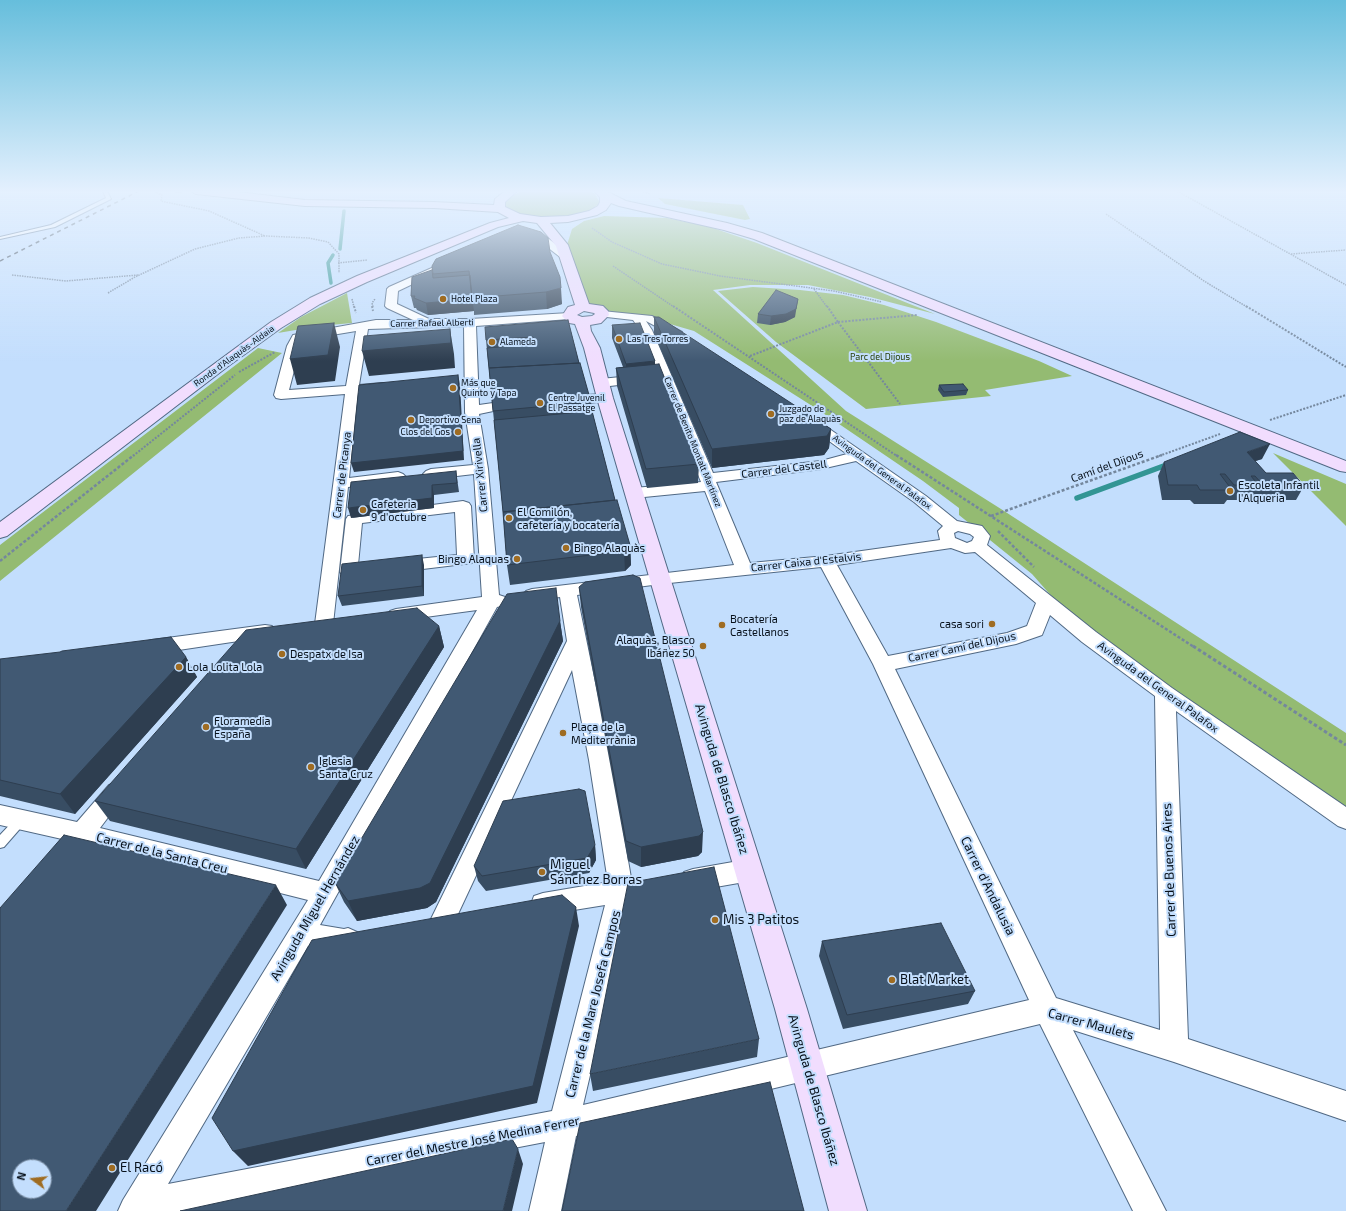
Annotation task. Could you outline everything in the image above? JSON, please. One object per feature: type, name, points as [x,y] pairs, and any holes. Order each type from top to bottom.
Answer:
[{"type":"street","name":"Ronda d'Alaquàs-Aldaia","points":[[0,532],[276,325],[315,301],[362,279],[439,248]]},
{"type":"street","points":[[558,248],[563,250]]},
{"type":"street","name":"Avinguda de Blasco Ibáñez","points":[[561,248],[578,315],[592,348],[634,493],[750,870],[848,1211]]},
{"type":"street","points":[[787,248],[1346,467]]},
{"type":"street","points":[[431,323],[391,306],[393,289],[442,267]]},
{"type":"street","points":[[578,315],[637,317],[658,322],[684,338]]},
{"type":"street","name":"Carrer Rafael Alberti","points":[[295,342],[363,326],[470,323],[578,315]]},
{"type":"street","points":[[592,348],[600,336],[601,316]]},
{"type":"street","name":"Carrer de Benito Montalt Martínez","points":[[637,317],[646,331],[666,377],[744,569]]},
{"type":"street","name":"Carrer Xirivella","points":[[470,323],[469,333],[473,378],[472,412],[481,469],[490,602]]},
{"type":"street","name":"Carrer de Picanya","points":[[324,624],[352,390],[363,326]]},
{"type":"street","points":[[646,331],[652,328],[668,328]]},
{"type":"street","points":[[295,342],[281,395],[397,385]]},
{"type":"street","points":[[586,399],[603,390],[666,377]]},
{"type":"street","points":[[458,379],[473,378]]},
{"type":"street","points":[[472,412],[483,408],[493,407]]},
{"type":"street","name":"Avinguda del General Palafox","points":[[799,414],[920,499],[953,526]]},
{"type":"street","name":"Carrer del Castell","points":[[634,493],[821,465],[860,456]]},
{"type":"street","points":[[341,483],[481,469]]},
{"type":"street","points":[[463,506],[466,559],[349,572],[354,519],[463,506]]},
{"type":"street","points":[[953,526],[967,526],[976,530],[982,538],[978,546],[965,548],[952,543],[947,539],[946,534],[948,529],[953,526]]},
{"type":"street","name":"Carrer Caixa d'Estalvis","points":[[377,617],[660,578],[826,561],[952,543]]},
{"type":"street","name":"Avinguda del General Palafox","points":[[978,546],[1089,637],[1164,693],[1346,819]]},
{"type":"street","name":"Carrer d'Andalusia","points":[[826,561],[882,664],[1047,1009],[1150,1211]]},
{"type":"street","points":[[568,590],[576,641],[600,760],[621,891]]},
{"type":"street","name":"Avinguda Miguel Hernández","points":[[136,1208],[302,933],[490,602]]},
{"type":"street","name":"Carrer Camí del Dijous","points":[[882,664],[1009,639],[1035,630],[1046,602]]},
{"type":"street","points":[[133,650],[280,630]]},
{"type":"street","points":[[230,658],[250,633]]},
{"type":"street","points":[[442,921],[576,641]]},
{"type":"street","name":"Carrer de Buenos Aires","points":[[1164,693],[1174,1048]]},
{"type":"street","points":[[46,875],[127,779]]},
{"type":"street","name":"Carrer de la Santa Creu","points":[[11,818],[81,833],[324,893]]},
{"type":"street","points":[[520,908],[750,870]]},
{"type":"street","name":"Carrer de la Mare Josefa Campos","points":[[545,1211],[564,1124],[621,891]]},
{"type":"street","points":[[302,933],[344,941],[367,936]]},
{"type":"street","name":"Carrer Maulets","points":[[806,1066],[1047,1009],[1174,1048],[1346,1106]]},
{"type":"street","name":"Carrer del Mestre José Medina Ferrer","points":[[136,1208],[564,1124],[806,1066]]},
{"type":"lane","points":[[0,843],[11,818]]},
{"type":"path","points":[[108,293],[140,275],[200,248]]},
{"type":"path","points":[[334,248],[340,254],[339,277]]},
{"type":"path","points":[[623,248],[662,264],[720,276],[834,291],[885,303]]},
{"type":"path","points":[[1155,248],[1204,281],[1346,367]]},
{"type":"path","points":[[1278,248],[1346,285]]},
{"type":"path","points":[[1290,254],[1346,250]]},
{"type":"path","points":[[613,266],[857,430],[1346,746]]},
{"type":"path","points":[[12,275],[66,281],[140,275]]},
{"type":"path","points":[[814,288],[900,404]]},
{"type":"path","points":[[352,298],[356,312],[363,326]]},
{"type":"path","points":[[749,356],[838,322],[919,314],[912,311]]},
{"type":"path","points":[[0,561],[239,372],[295,342]]},
{"type":"path","points":[[1269,420],[1346,395]]},
{"type":"path","name":"Camí del Dijous","points":[[992,516],[1220,434]]},
{"type":"green space","points":[[568,248],[768,248],[935,314],[870,297],[808,285],[750,285],[713,290],[846,411],[1001,509],[1346,733],[1346,817],[1069,616],[1032,574],[959,515],[959,508],[923,481],[817,409],[694,331],[646,317],[609,312],[602,307],[589,304]]},
{"type":"green space","name":"Parc del Dijous","points":[[753,287],[843,295],[884,305],[936,322],[1039,361],[1072,376],[985,390],[991,396],[866,409],[776,342],[718,291]]},
{"type":"green space","points":[[347,293],[352,323],[319,326],[278,333],[301,317]]},
{"type":"green space","points":[[258,348],[282,353],[0,581],[0,545]]},
{"type":"green space","points":[[1273,453],[1346,484],[1346,526]]},
{"type":"building","points":[[464,248],[549,248],[560,277],[561,288],[546,292],[472,298],[469,271],[433,274],[432,266],[436,259]]},
{"type":"building","points":[[432,270],[433,278],[470,275],[472,299],[426,303],[414,298],[415,296],[411,296],[412,277]]},
{"type":"building","points":[[776,290],[798,299],[796,309],[786,314],[771,316],[758,314]]},
{"type":"building","points":[[654,317],[659,317],[831,429],[827,436],[712,449]]},
{"type":"building","points":[[568,320],[579,363],[489,368],[487,348],[534,344],[533,337],[486,340],[485,327]]},
{"type":"building","points":[[334,323],[328,355],[290,359],[298,326]]},
{"type":"building","points":[[640,323],[655,361],[626,364],[612,325]]},
{"type":"building","points":[[450,329],[451,343],[362,351],[364,336]]},
{"type":"building","points":[[580,363],[591,402],[493,411],[489,368]]},
{"type":"building","points":[[659,364],[699,464],[646,469],[616,368]]},
{"type":"building","points":[[458,375],[463,451],[351,463],[359,385]]},
{"type":"building","points":[[963,384],[968,390],[944,392],[939,385]]},
{"type":"building","points":[[592,411],[615,500],[503,512],[494,420]]},
{"type":"building","points":[[1240,432],[1270,444],[1247,452],[1266,473],[1293,473],[1304,486],[1264,486],[1255,476],[1251,476],[1259,486],[1234,485],[1225,474],[1220,474],[1232,490],[1200,490],[1197,485],[1168,485],[1164,462]]},
{"type":"building","points":[[456,471],[457,483],[432,485],[432,498],[348,508],[351,482]]},
{"type":"building","name":"Bingo Alaquàs","points":[[617,500],[630,545],[624,551],[507,565],[503,512]]},
{"type":"building","points":[[422,555],[422,586],[338,596],[342,564]]},
{"type":"building","points":[[633,575],[640,578],[703,832],[699,836],[641,847],[626,841],[579,587],[585,582]]},
{"type":"building","points":[[556,588],[560,621],[430,883],[420,888],[348,901],[335,883],[507,594]]},
{"type":"building","points":[[417,608],[439,626],[296,849],[95,801],[246,630]]},
{"type":"building","points":[[171,637],[186,657],[60,794],[0,780],[0,659]]},
{"type":"building","points":[[579,789],[585,791],[595,845],[587,858],[482,876],[474,866],[503,801]]},
{"type":"building","points":[[64,835],[276,885],[66,1211],[0,1211],[0,908]]},
{"type":"building","points":[[714,867],[759,1039],[590,1074],[628,883]]},
{"type":"building","points":[[562,895],[576,907],[533,1086],[233,1151],[212,1118],[312,940]]},
{"type":"building","name":"Blat Market","points":[[941,923],[975,991],[847,1015],[822,941]]},
{"type":"building","points":[[770,1082],[804,1211],[562,1211],[580,1123]]},
{"type":"building","points":[[512,1139],[518,1149],[503,1211],[180,1211]]},
{"type":"waterway","points":[[331,283],[328,263],[333,255]]},
{"type":"waterway","points":[[1077,498],[1169,464]]},
{"type":"railway","points":[[0,261],[27,248]]},
{"type":"place","name":"Hotel Plaza","points":[[443,299]]},
{"type":"place","name":"Las Tres Torres","points":[[619,339]]},
{"type":"place","name":"Alameda","points":[[492,342]]},
{"type":"place","name":"Más que Quinto y Tapa","points":[[453,388]]},
{"type":"place","name":"Centre Juvenil El Passatge","points":[[540,403]]},
{"type":"place","name":"Juzgado de paz de Alaquàs","points":[[771,414]]},
{"type":"place","name":"Deportivo Sena","points":[[411,420]]},
{"type":"place","name":"Clos del Gos","points":[[458,432]]},
{"type":"place","name":"Escoleta Infantil l'Alqueria","points":[[1230,491]]},
{"type":"place","name":"Cafeteria 9 d'octubre","points":[[363,510]]},
{"type":"place","name":"El Comilón, cafetería y bocatería","points":[[509,518]]},
{"type":"place","name":"Bingo Alaquàs","points":[[566,548]]},
{"type":"place","name":"Bingo Alaquas","points":[[517,559]]},
{"type":"place","name":"casa sori","points":[[992,624]]},
{"type":"place","name":"Bocatería Castellanos","points":[[722,625]]},
{"type":"place","name":"Alaquàs, Blasco Ibáñez 50","points":[[703,646]]},
{"type":"place","name":"Despatx de Isa","points":[[282,654]]},
{"type":"place","name":"Lola Lolita Lola","points":[[179,667]]},
{"type":"place","name":"Floramedia España","points":[[206,727]]},
{"type":"place","name":"Plaça de la Mediterrània","points":[[563,733]]},
{"type":"place","name":"Iglesia Santa Cruz","points":[[311,767]]},
{"type":"place","name":"Miguel Sánchez Borras","points":[[542,872]]},
{"type":"place","name":"Mis 3 Patitos","points":[[715,920]]},
{"type":"place","name":"Blat Market","points":[[892,980]]},
{"type":"place","name":"El Racó","points":[[112,1168]]}]
